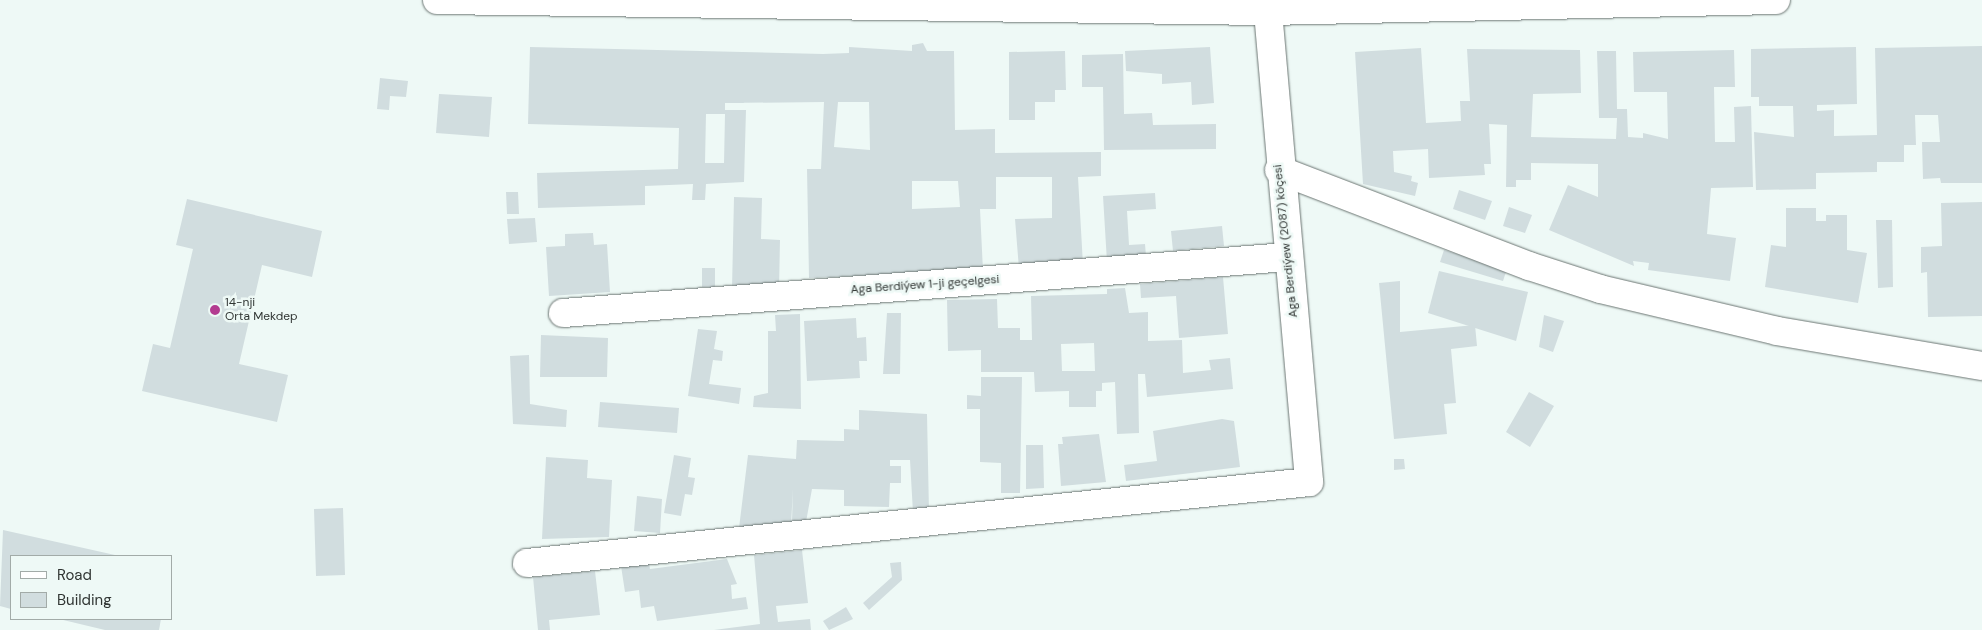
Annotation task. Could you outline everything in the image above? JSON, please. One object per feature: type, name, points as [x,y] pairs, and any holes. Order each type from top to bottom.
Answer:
[{"type":"street","points":[[454,1],[1267,5],[1776,0]]},
{"type":"street","name":"Aga Berdiýew (2087) köçesi","points":[[527,563],[1309,482],[1279,170],[1267,5]]},
{"type":"street","points":[[1279,170],[1600,289],[1777,331],[1982,366]]},
{"type":"street","name":"Aga Berdiýew 1-ji geçelgesi","points":[[562,313],[1288,257]]},
{"type":"building","points":[[923,43],[927,51],[954,51],[955,130],[995,129],[995,153],[1101,152],[1101,176],[1078,177],[1083,265],[1019,269],[1015,219],[1052,218],[1052,177],[996,177],[996,209],[980,209],[983,271],[809,278],[807,169],[821,169],[824,102],[725,103],[725,110],[746,110],[744,182],[706,184],[705,200],[692,200],[693,184],[645,186],[645,205],[538,208],[537,173],[678,169],[679,128],[528,124],[530,47],[823,54],[849,53],[849,47],[912,51],[912,45]],"holes":[[[838,102],[869,102],[870,150],[834,147]],[[706,114],[725,114],[724,163],[705,163]],[[912,181],[958,181],[960,207],[912,209]]]},
{"type":"building","points":[[1982,46],[1982,183],[1941,183],[1940,178],[1923,179],[1922,142],[1940,142],[1938,115],[1915,115],[1916,145],[1904,145],[1904,162],[1877,162],[1877,172],[1816,173],[1816,189],[1756,190],[1754,132],[1794,137],[1793,106],[1759,106],[1759,97],[1751,97],[1751,49],[1856,47],[1857,104],[1817,105],[1817,111],[1834,110],[1834,136],[1877,135],[1875,48]]},
{"type":"building","points":[[1210,47],[1214,103],[1192,105],[1191,82],[1162,84],[1162,74],[1126,71],[1125,51]]},
{"type":"building","points":[[1421,48],[1426,123],[1461,121],[1460,101],[1470,101],[1467,49],[1580,50],[1581,93],[1533,94],[1531,137],[1616,139],[1617,118],[1599,118],[1597,51],[1616,51],[1617,109],[1627,109],[1628,137],[1643,138],[1643,133],[1668,139],[1667,92],[1634,92],[1633,52],[1734,50],[1735,87],[1714,87],[1715,142],[1735,142],[1734,107],[1751,106],[1753,187],[1711,188],[1707,234],[1736,238],[1730,281],[1648,270],[1649,263],[1633,261],[1634,266],[1549,230],[1568,185],[1598,197],[1598,164],[1531,163],[1531,180],[1516,180],[1516,187],[1506,187],[1507,125],[1489,124],[1491,164],[1484,164],[1485,175],[1429,178],[1428,149],[1393,151],[1394,172],[1412,176],[1411,181],[1418,183],[1415,196],[1363,184],[1355,52]]},
{"type":"building","points":[[1065,51],[1066,90],[1055,90],[1055,102],[1035,102],[1035,120],[1009,120],[1009,52]]},
{"type":"building","points":[[1123,54],[1124,114],[1152,113],[1153,125],[1216,124],[1216,149],[1104,150],[1103,87],[1082,87],[1082,55]]},
{"type":"building","points":[[380,78],[408,81],[406,97],[390,96],[389,110],[377,109]]},
{"type":"building","points":[[439,94],[492,97],[489,137],[436,133]]},
{"type":"building","points":[[1459,190],[1492,201],[1485,220],[1453,209]]},
{"type":"building","points":[[506,192],[518,192],[519,214],[507,214]]},
{"type":"building","points":[[1155,193],[1156,209],[1127,211],[1129,245],[1145,244],[1146,256],[1107,262],[1103,196]]},
{"type":"building","points":[[734,197],[762,198],[761,239],[780,240],[779,290],[732,289]]},
{"type":"building","name":"14-nji Orta Mekdep","points":[[187,199],[322,231],[312,277],[262,265],[239,364],[288,375],[277,422],[142,391],[153,344],[170,348],[193,249],[176,245]]},
{"type":"building","points":[[1982,202],[1982,316],[1928,317],[1927,272],[1921,273],[1921,247],[1942,246],[1941,203]]},
{"type":"building","points":[[1509,207],[1532,215],[1525,233],[1503,226]]},
{"type":"building","points":[[1786,208],[1816,208],[1816,221],[1826,221],[1826,215],[1847,215],[1847,250],[1867,253],[1858,303],[1765,287],[1771,245],[1786,247]]},
{"type":"building","points":[[535,218],[537,242],[509,244],[507,219]]},
{"type":"building","points":[[1876,220],[1892,220],[1893,287],[1878,288]]},
{"type":"building","points":[[1222,226],[1224,246],[1173,251],[1171,231]]},
{"type":"building","points":[[593,233],[594,245],[607,244],[610,292],[549,296],[546,247],[565,246],[565,234]]},
{"type":"building","points":[[1444,250],[1507,269],[1503,281],[1440,262]]},
{"type":"building","points":[[702,268],[715,268],[715,287],[702,287]]},
{"type":"building","points":[[1439,271],[1528,292],[1516,341],[1428,313]]},
{"type":"building","points":[[1223,277],[1228,334],[1179,338],[1176,296],[1141,298],[1140,284]]},
{"type":"building","points":[[1400,281],[1400,332],[1475,325],[1477,346],[1451,349],[1456,403],[1444,404],[1447,434],[1394,439],[1379,283]]},
{"type":"building","points":[[1125,288],[1129,313],[1148,312],[1148,341],[1182,340],[1183,373],[1211,370],[1209,360],[1230,358],[1233,389],[1147,397],[1145,374],[1138,374],[1139,433],[1117,434],[1115,382],[1102,383],[1102,391],[1096,391],[1096,407],[1069,407],[1069,391],[1035,392],[1034,372],[981,372],[981,350],[948,351],[947,300],[997,299],[998,328],[1020,328],[1020,340],[1032,340],[1031,296],[1107,294],[1107,289]],"holes":[[[1094,343],[1095,371],[1062,371],[1061,344]]]},
{"type":"building","points":[[887,313],[901,313],[900,374],[883,374]]},
{"type":"building","points":[[800,314],[801,409],[753,407],[754,396],[768,393],[768,331],[776,331],[775,315]]},
{"type":"building","points":[[1544,315],[1564,321],[1553,352],[1539,347]]},
{"type":"building","points":[[856,318],[857,338],[866,337],[867,361],[859,361],[860,378],[807,381],[804,321]]},
{"type":"building","points":[[698,329],[717,331],[714,349],[723,351],[722,361],[713,360],[709,384],[741,388],[739,404],[688,396]]},
{"type":"building","points":[[541,335],[608,338],[607,377],[540,377]]},
{"type":"building","points":[[529,355],[530,404],[567,410],[566,427],[513,424],[510,356]]},
{"type":"building","points":[[981,377],[1022,377],[1020,493],[1001,493],[1001,463],[980,462],[980,409],[967,409],[967,395],[981,396]]},
{"type":"building","points":[[1529,392],[1554,406],[1530,447],[1506,432]]},
{"type":"building","points":[[600,402],[679,408],[677,433],[598,427]]},
{"type":"building","points":[[859,410],[927,414],[929,512],[913,513],[910,460],[890,460],[890,466],[901,466],[901,483],[890,483],[889,507],[844,506],[844,490],[812,489],[806,522],[792,521],[793,489],[791,525],[739,528],[748,455],[796,459],[797,440],[844,441],[844,429],[859,430]]},
{"type":"building","points":[[1222,419],[1234,421],[1240,467],[1126,481],[1124,465],[1157,461],[1153,431]]},
{"type":"building","points":[[1099,434],[1106,482],[1061,486],[1058,444],[1063,444],[1062,437]]},
{"type":"building","points":[[1026,445],[1043,445],[1044,488],[1026,489]]},
{"type":"building","points":[[674,455],[691,458],[688,477],[695,478],[692,495],[685,494],[681,516],[664,513]]},
{"type":"building","points":[[546,457],[588,460],[587,478],[612,480],[609,537],[542,539]]},
{"type":"building","points":[[1394,459],[1404,459],[1405,469],[1394,470]]},
{"type":"building","points":[[637,496],[662,499],[660,533],[634,531]]},
{"type":"building","points":[[343,508],[345,575],[316,576],[314,509]]},
{"type":"building","points":[[3,530],[115,555],[10,555],[10,609],[0,606]]},
{"type":"building","points":[[802,550],[808,603],[776,606],[778,622],[810,619],[811,630],[714,630],[760,624],[754,555]]},
{"type":"building","points":[[727,559],[737,584],[731,585],[732,599],[746,597],[748,609],[657,621],[654,606],[641,608],[639,590],[625,592],[621,566],[649,563],[650,569]]},
{"type":"building","points":[[901,562],[902,580],[869,610],[863,603],[892,577],[890,563]]},
{"type":"building","points":[[595,571],[600,615],[549,620],[550,630],[538,630],[533,577]]},
{"type":"building","points":[[846,607],[853,619],[829,630],[823,621]]},
{"type":"building","points":[[63,620],[161,620],[159,630],[105,630]]},
{"type":"place","name":"14-nji Orta Mekdep","points":[[215,310]]}]
